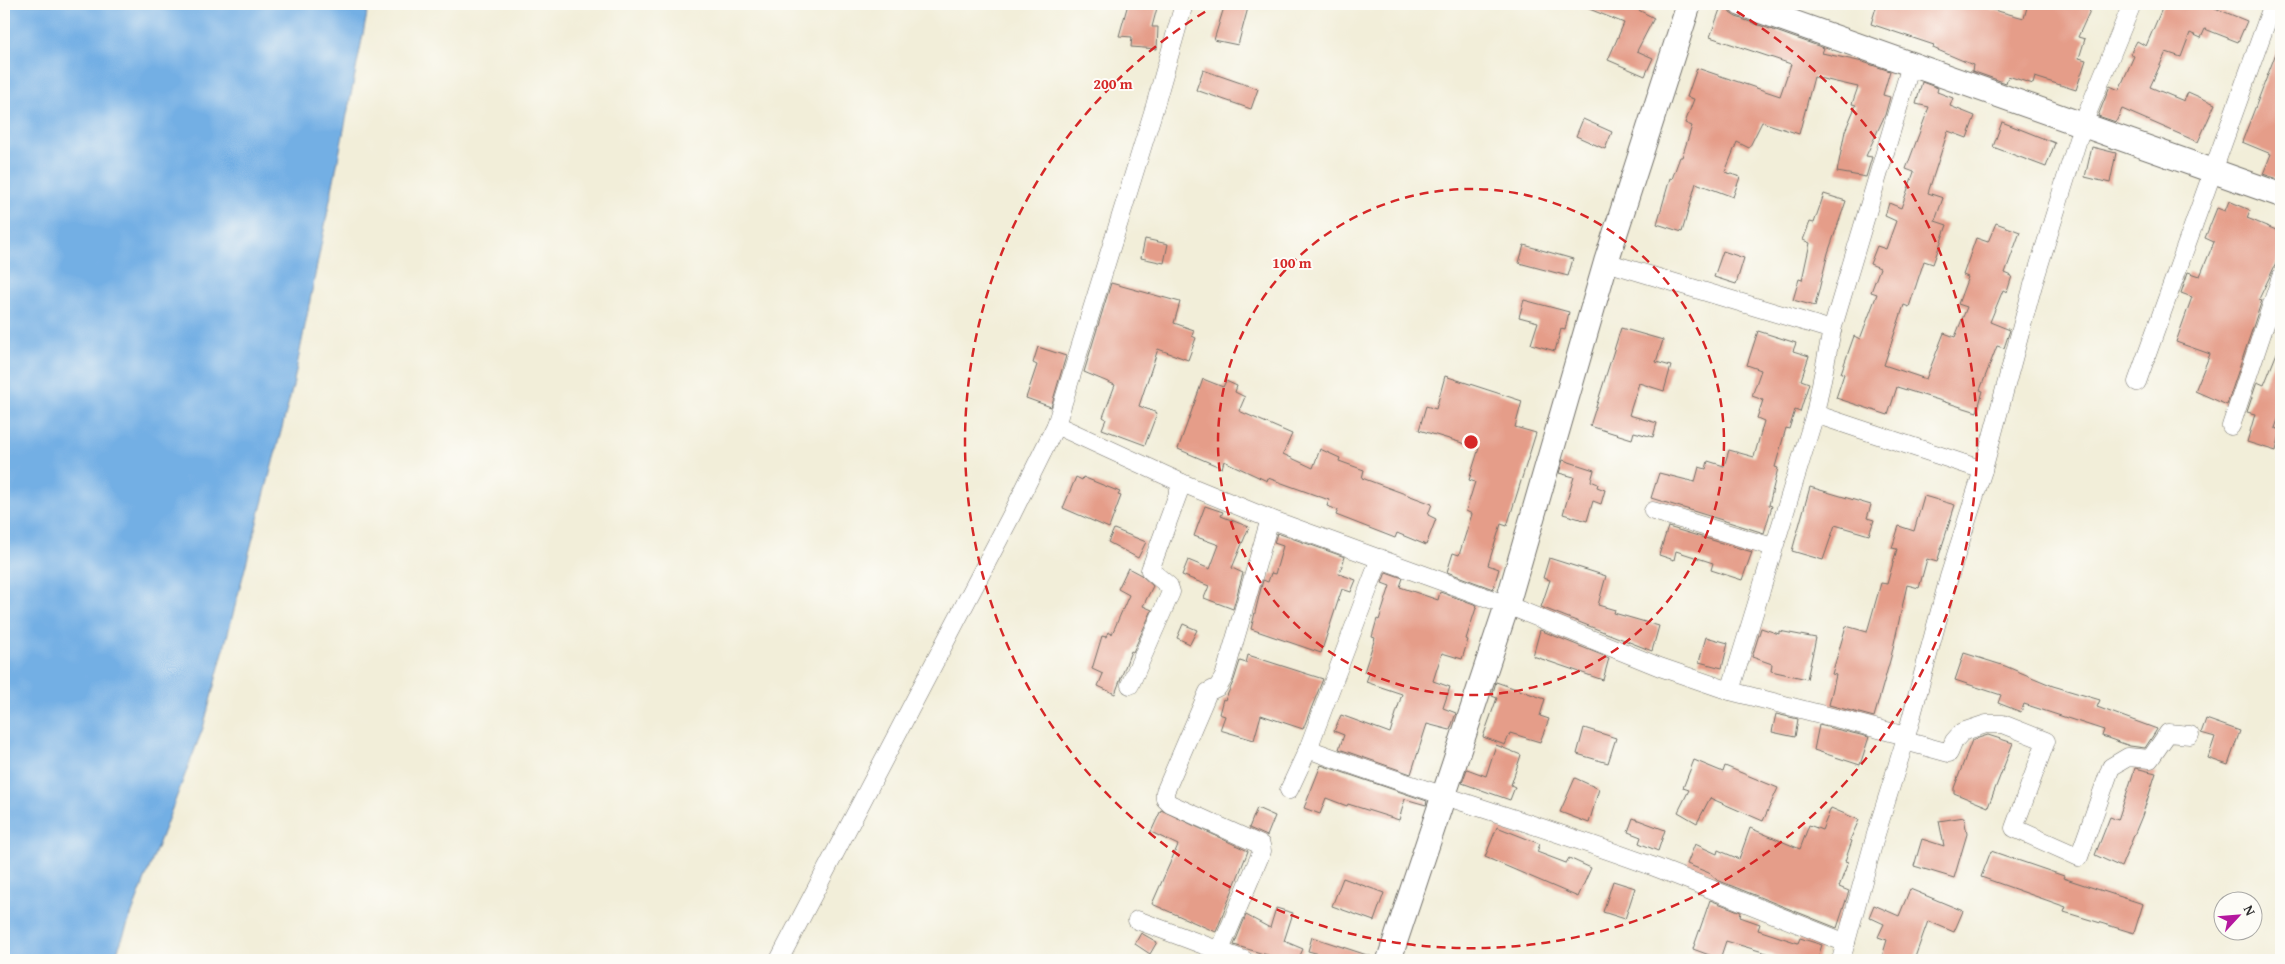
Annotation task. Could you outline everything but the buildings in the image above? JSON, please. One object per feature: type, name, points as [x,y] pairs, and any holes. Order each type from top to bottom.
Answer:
[{"type":"street","points":[[779,960],[1011,516],[1056,425],[1154,109],[1184,4]]},
{"type":"street","points":[[1389,960],[1507,605],[1606,262],[1689,4]]},
{"type":"street","points":[[1741,4],[2281,195]]},
{"type":"street","points":[[1841,960],[1876,834],[1906,739],[1948,577],[1983,470],[2033,285],[2082,126],[2132,4]]},
{"type":"street","points":[[2137,382],[2273,4]]},
{"type":"street","points":[[1730,691],[1815,414],[1832,330],[1911,65]]},
{"type":"street","points":[[1606,262],[1832,330]]},
{"type":"street","points":[[2231,426],[2281,278]]},
{"type":"street","points":[[1815,414],[1983,470]]},
{"type":"street","points":[[1056,425],[1182,483],[1270,519],[1507,605],[1660,667],[1730,691],[1906,739],[1950,753],[1954,741],[1962,732],[1986,724],[2002,724],[2046,742],[2014,828],[2079,857],[2111,767],[2128,757],[2150,759],[2168,733],[2190,736]]},
{"type":"street","points":[[1130,685],[1171,592],[1170,586],[1150,570],[1182,483]]},
{"type":"street","points":[[1653,511],[1773,548]]},
{"type":"street","points":[[1220,950],[1262,851],[1261,845],[1170,804],[1165,799],[1165,792],[1208,692],[1218,688],[1224,677],[1270,519]]},
{"type":"street","points":[[1288,790],[1308,749],[1380,558]]},
{"type":"street","points":[[1308,749],[1384,777],[1444,794],[1652,866],[1846,943]]},
{"type":"street","points":[[1137,920],[1244,960]]},
{"type":"water","points":[[4,4],[369,4],[293,386],[203,728],[114,960],[4,960]]}]
